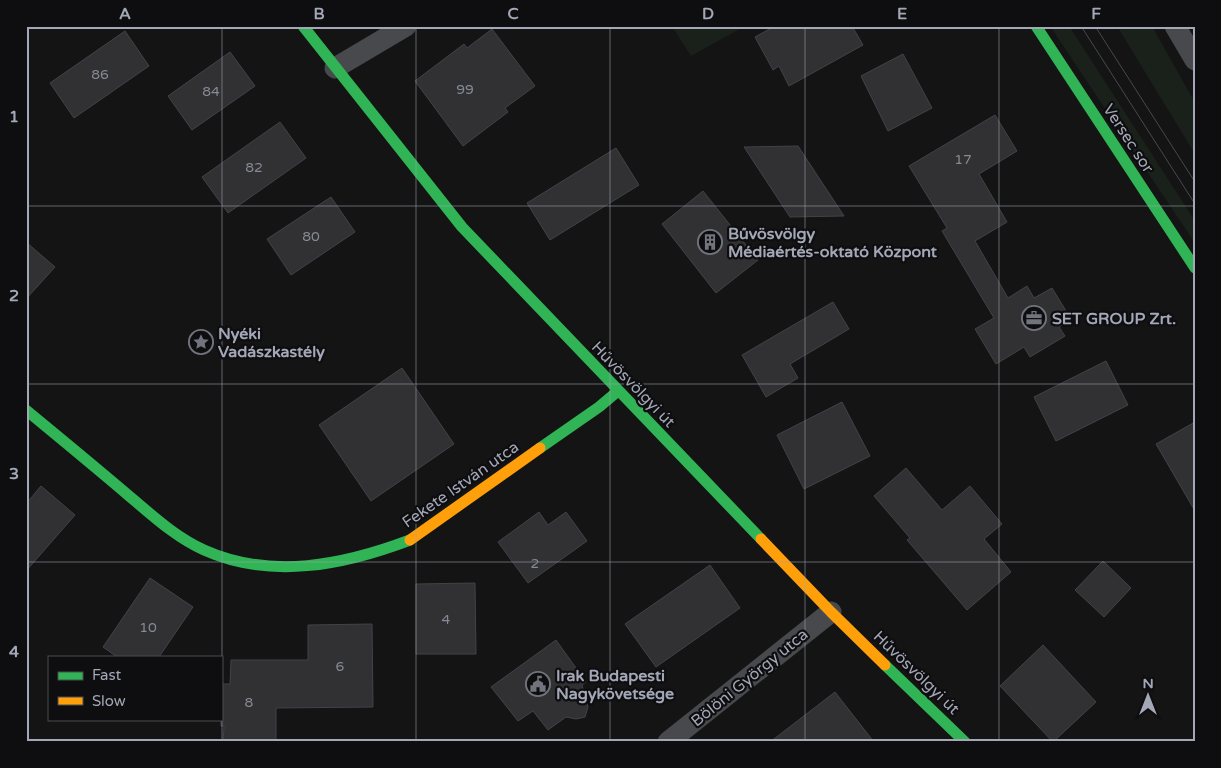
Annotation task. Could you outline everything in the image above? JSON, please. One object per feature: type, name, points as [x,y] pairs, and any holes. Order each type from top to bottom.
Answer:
[{"type":"street","name":"Hűvösvölgyi út","points":[[303,26],[462,227],[830,612],[965,742]]},
{"type":"street","points":[[335,68],[406,26]]},
{"type":"street","name":"Versec sor","points":[[1036,26],[1195,268]]},
{"type":"street","points":[[1175,26],[1195,60]]},
{"type":"street","name":"Fekete István utca","points":[[26,410],[172,532],[204,551],[236,562],[269,567],[302,567],[343,562],[384,551],[414,538],[618,392]]},
{"type":"street","name":"Bölöni György utca","points":[[668,742],[830,612]]},
{"type":"shaded area","points":[[672,26],[745,26],[691,56]]},
{"type":"shaded area","points":[[1050,26],[1069,26],[1195,221],[1195,243]]},
{"type":"shaded area","points":[[1117,26],[1152,26],[1195,103],[1195,154]]},
{"type":"building","points":[[775,26],[852,26],[863,45],[789,86],[779,66],[773,70],[755,37]]},
{"type":"building","points":[[492,29],[535,86],[505,108],[508,112],[463,146],[415,81],[464,44],[467,48]]},
{"type":"building","points":[[125,31],[149,66],[74,118],[50,83]]},
{"type":"building","points":[[230,52],[255,86],[192,130],[168,96]]},
{"type":"building","points":[[903,54],[932,108],[888,131],[861,76]]},
{"type":"building","points":[[995,115],[1017,151],[979,174],[1007,222],[975,241],[1008,298],[1027,286],[1034,298],[1052,288],[1071,319],[1059,327],[1065,336],[1030,357],[1024,347],[996,364],[975,329],[994,318],[942,231],[947,228],[909,166]]},
{"type":"building","points":[[280,122],[306,158],[228,213],[202,177]]},
{"type":"building","points":[[798,146],[844,216],[790,217],[744,147]]},
{"type":"building","points":[[616,148],[639,185],[550,240],[527,203]]},
{"type":"building","name":"Bűvösvölgy Médiaértés-oktató Központ","points":[[703,191],[758,260],[716,293],[662,224]]},
{"type":"building","points":[[331,197],[355,232],[291,275],[267,239]]},
{"type":"building","points":[[26,242],[55,267],[26,299]]},
{"type":"building","points":[[833,302],[849,329],[790,364],[798,378],[766,397],[742,355]]},
{"type":"building","points":[[1106,361],[1128,405],[1056,441],[1034,397]]},
{"type":"building","points":[[402,368],[454,444],[371,501],[319,425]]},
{"type":"building","points":[[842,402],[870,456],[804,489],[777,435]]},
{"type":"building","points":[[1195,422],[1195,511],[1156,444]]},
{"type":"building","points":[[906,468],[942,510],[970,486],[1002,524],[984,539],[1011,572],[967,610],[907,540],[910,538],[874,496]]},
{"type":"building","points":[[41,486],[75,515],[26,571],[26,504]]},
{"type":"building","points":[[539,512],[548,525],[566,512],[587,541],[528,583],[498,542]]},
{"type":"building","points":[[1103,561],[1131,588],[1104,617],[1075,590]]},
{"type":"building","points":[[710,565],[740,608],[656,667],[625,624]]},
{"type":"building","points":[[150,578],[193,607],[160,656],[116,656],[103,647]]},
{"type":"building","points":[[475,583],[476,654],[416,654],[416,584]]},
{"type":"building","points":[[372,624],[373,707],[276,708],[276,742],[223,742],[224,726],[221,726],[222,684],[230,684],[231,660],[308,660],[308,625]]},
{"type":"building","name":"Irak Budapesti Nagykövetsége","points":[[556,640],[586,682],[582,685],[588,707],[585,717],[576,719],[566,717],[548,730],[533,711],[518,721],[491,687]]},
{"type":"building","points":[[1043,645],[1096,702],[1053,742],[1000,686]]},
{"type":"building","points":[[835,692],[874,742],[770,742]]},
{"type":"tram line","points":[[1081,26],[1195,204]]},
{"type":"tram line","points":[[1095,26],[1195,182]]},
{"type":"traffic: fast","points":[[303,26],[462,227],[761,539]]},
{"type":"traffic: fast","points":[[1036,26],[1195,268]]},
{"type":"traffic: fast","points":[[540,448],[599,407],[618,391]]},
{"type":"traffic: fast","points":[[26,410],[174,532],[193,545],[229,559],[255,565],[307,566],[359,556],[410,540]]},
{"type":"traffic: fast","points":[[885,665],[965,742]]},
{"type":"traffic: slow","points":[[410,540],[540,448]]},
{"type":"traffic: slow","points":[[761,539],[885,665]]},
{"type":"place","name":"Bűvösvölgy Médiaértés-oktató Központ","points":[[710,242]]},
{"type":"place","name":"SET GROUP Zrt.","points":[[1034,318]]},
{"type":"place","name":"Nyéki Vadászkastély","points":[[201,342]]},
{"type":"place","name":"Irak Budapesti Nagykövetsége","points":[[538,684]]}]
